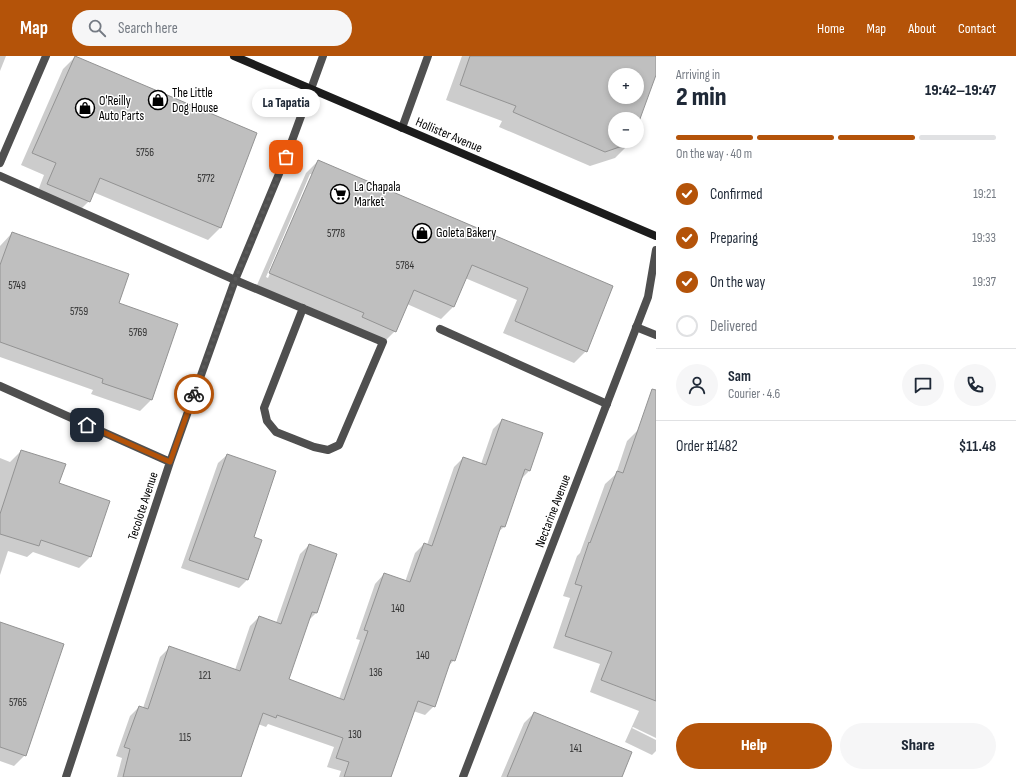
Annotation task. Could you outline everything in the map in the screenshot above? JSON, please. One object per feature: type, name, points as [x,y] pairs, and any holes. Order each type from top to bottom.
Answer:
[{"type":"main road","name":"Hollister Avenue","points":[[234,56],[656,236]]},
{"type":"street","points":[[0,163],[46,56]]},
{"type":"street","name":"Tecolote Avenue","points":[[66,777],[170,462],[235,280],[286,157],[323,56]]},
{"type":"street","points":[[402,128],[428,56]]},
{"type":"street","points":[[0,176],[235,280],[303,308],[383,342],[339,444],[328,450],[314,447],[276,432],[267,421],[264,408],[303,308]]},
{"type":"street","name":"Nectarine Avenue","points":[[463,777],[648,296],[656,250]]},
{"type":"street","points":[[636,327],[656,335]]},
{"type":"street","points":[[440,329],[607,404]]},
{"type":"street","points":[[0,386],[170,462]]},
{"type":"building","points":[[75,56],[257,133],[221,228],[100,178],[90,202],[47,184],[56,163],[32,153]]},
{"type":"building","points":[[470,56],[656,56],[656,75],[642,112],[608,112],[608,148],[617,148],[605,152],[513,112],[516,106],[460,85]]},
{"type":"building","points":[[318,160],[613,286],[587,352],[515,321],[528,288],[472,265],[454,307],[414,290],[396,332],[362,317],[364,313],[269,273]]},
{"type":"building","points":[[12,232],[129,274],[119,303],[178,324],[152,400],[102,383],[103,379],[0,342],[0,265]]},
{"type":"building","points":[[652,389],[656,390],[656,701],[601,680],[612,652],[565,636],[582,586],[575,584],[589,542],[590,543],[617,471],[623,473]]},
{"type":"building","points":[[502,419],[543,433],[530,471],[525,469],[505,527],[501,526],[455,661],[451,660],[435,707],[418,701],[391,777],[344,777],[349,762],[336,758],[343,738],[277,715],[276,718],[263,713],[241,777],[123,777],[130,749],[124,747],[139,706],[148,709],[169,646],[240,671],[259,616],[281,624],[309,544],[337,554],[317,613],[312,612],[289,679],[344,700],[368,631],[364,630],[384,573],[410,582],[424,543],[432,546],[463,457],[486,465]]},
{"type":"building","points":[[21,450],[66,464],[59,483],[110,501],[91,557],[41,540],[39,546],[0,534],[0,514]]},
{"type":"building","points":[[227,454],[276,471],[254,537],[262,540],[248,580],[189,560]]},
{"type":"building","points":[[0,622],[64,644],[26,756],[0,747]]},
{"type":"building","points":[[534,712],[632,752],[622,777],[507,777]]},
{"type":"way so far","points":[[194,394],[235,280],[286,157]]},
{"type":"place","name":"The Little Dog House","points":[[158,100]]},
{"type":"place","name":"O'Reilly Auto Parts","points":[[85,108]]},
{"type":"place","name":"La Tapatia","points":[[286,157]]},
{"type":"place","name":"La Chapala Market","points":[[340,194]]},
{"type":"place","name":"Goleta Bakery","points":[[422,233]]},
{"type":"route","points":[[87,425],[170,462],[194,394]]}]
